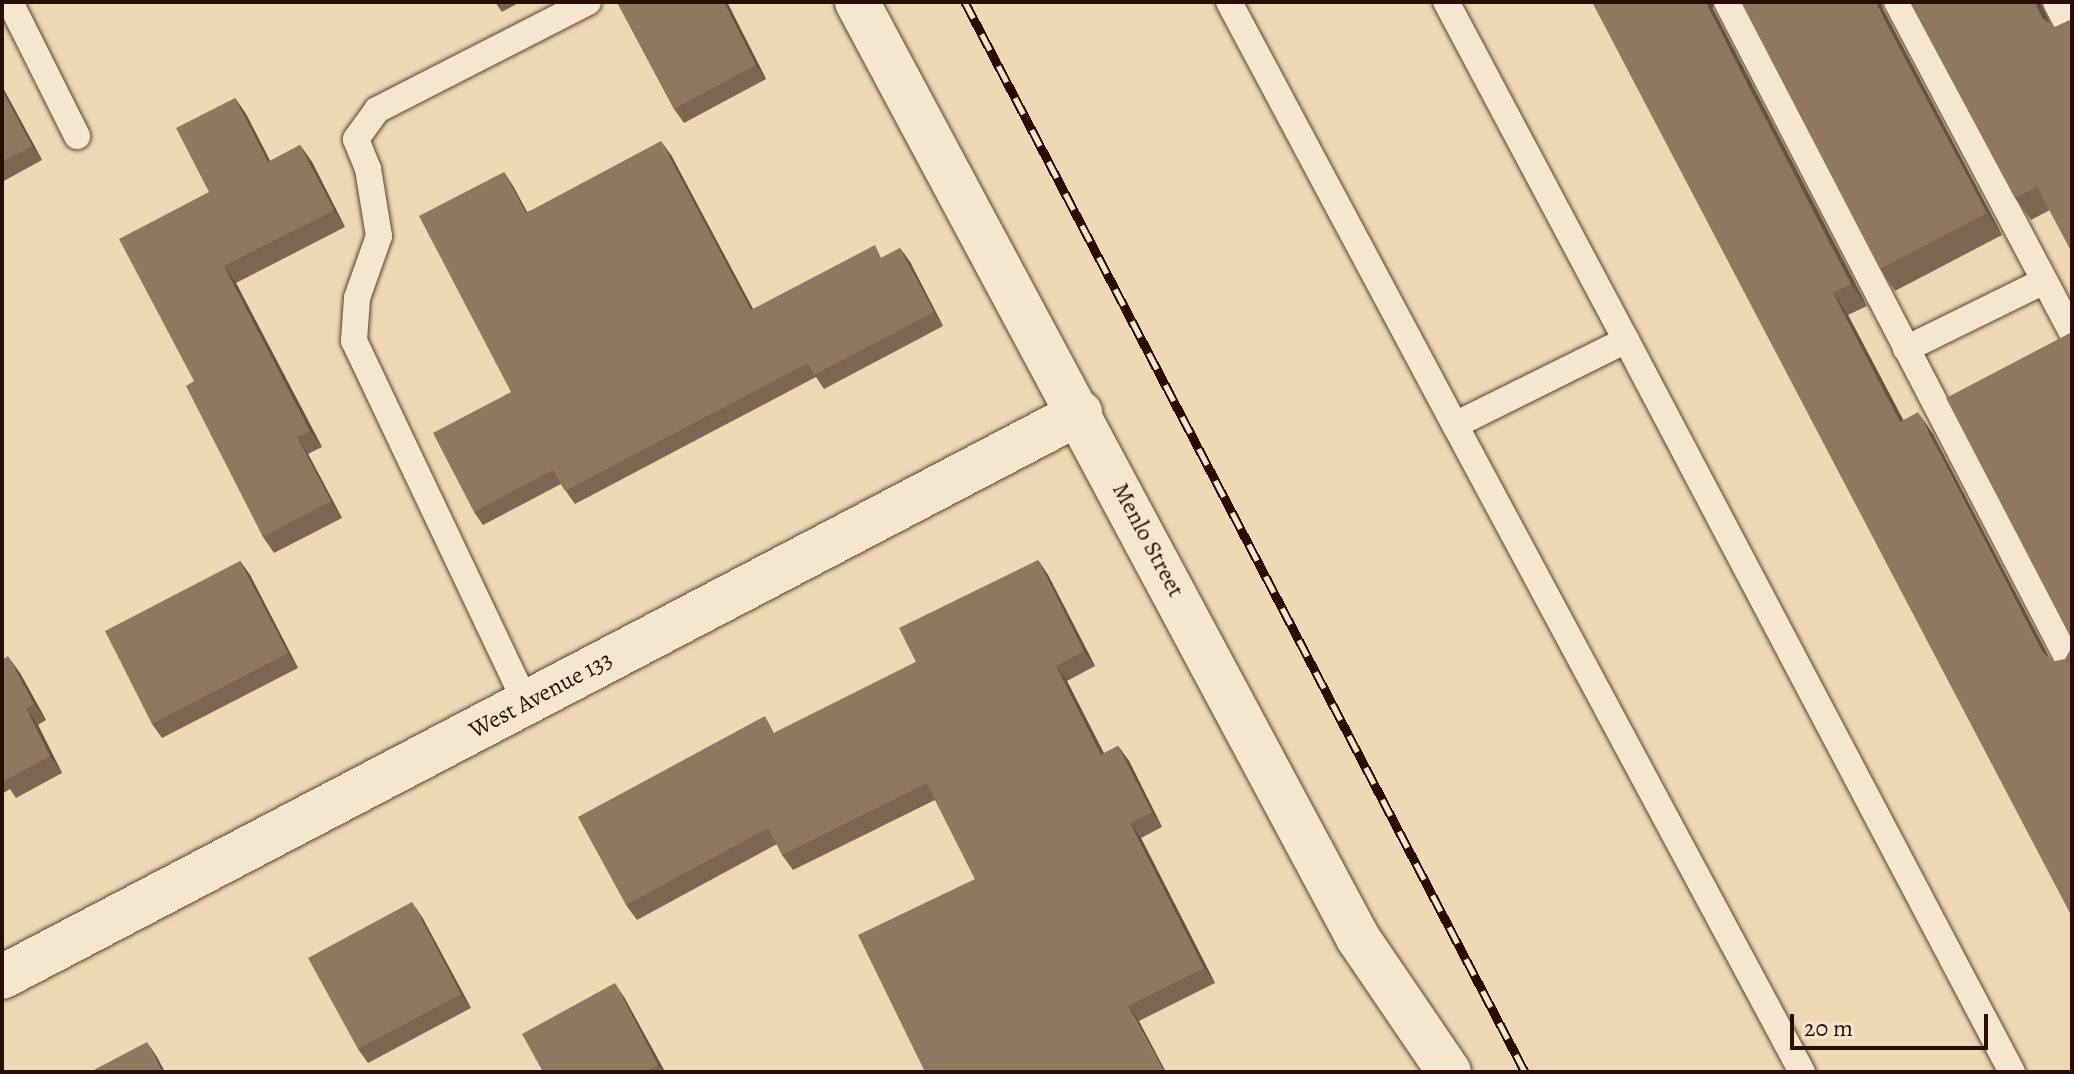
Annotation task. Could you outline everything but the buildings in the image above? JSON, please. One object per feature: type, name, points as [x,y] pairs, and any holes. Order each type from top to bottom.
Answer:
[{"type":"street","name":"Menlo Street","points":[[857,2],[1080,413],[1358,938],[1449,1072]]},
{"type":"street","name":"West Avenue 133","points":[[2,977],[1080,413]]},
{"type":"lane","points":[[10,2],[77,136]]},
{"type":"lane","points":[[526,703],[354,341],[357,298],[379,236],[368,169],[356,139],[377,110],[588,2]]},
{"type":"lane","points":[[1229,2],[1802,1072]]},
{"type":"lane","points":[[1446,2],[2012,1072]]},
{"type":"lane","points":[[1727,2],[2072,667]]},
{"type":"lane","points":[[1897,2],[2072,333]]},
{"type":"lane","points":[[2056,2],[2072,33]]},
{"type":"lane","points":[[1906,349],[2044,281]]},
{"type":"lane","points":[[1455,425],[1626,340]]},
{"type":"railway","points":[[965,2],[1525,1072]]}]
